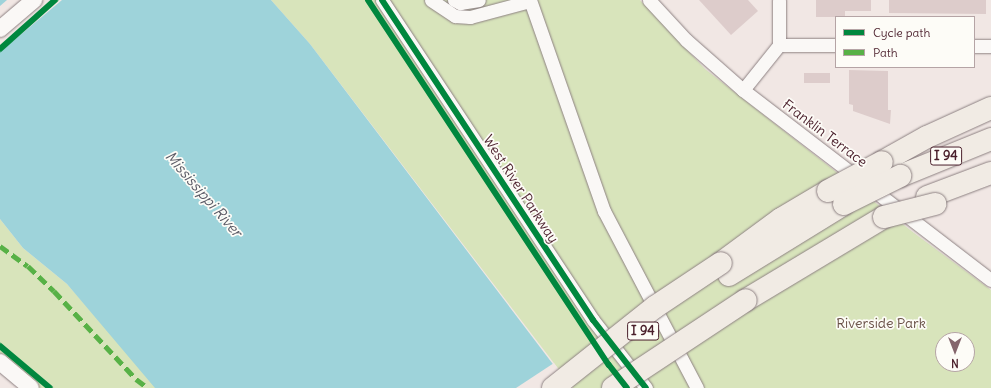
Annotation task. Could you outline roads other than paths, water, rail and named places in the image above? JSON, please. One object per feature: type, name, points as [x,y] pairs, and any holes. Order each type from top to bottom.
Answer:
[{"type":"highway","points":[[836,197],[882,162],[933,134],[991,108]]},
{"type":"highway","name":"I 94","points":[[557,388],[725,269],[836,197],[900,176],[991,138]]},
{"type":"highway","name":"I 94","points":[[613,388],[746,300],[877,221],[931,200],[991,173]]},
{"type":"highway","points":[[931,200],[991,187]]},
{"type":"highway","points":[[553,388],[654,307],[725,269]]},
{"type":"street","points":[[0,29],[34,0]]},
{"type":"street","name":"West River Parkway","points":[[382,0],[593,320],[646,388]]},
{"type":"street","points":[[430,0],[455,16],[470,16],[530,0],[604,211],[697,388]]},
{"type":"street","points":[[454,0],[460,3],[479,0]]},
{"type":"street","name":"Franklin Terrace","points":[[649,0],[686,40],[743,90],[991,280]]},
{"type":"street","points":[[743,90],[779,45],[779,0]]},
{"type":"street","points":[[779,45],[835,45]]},
{"type":"street","points":[[975,46],[991,46]]},
{"type":"street","points":[[0,362],[31,388]]},
{"type":"water","name":"Mississippi River","points":[[0,0],[271,0],[310,44],[571,388],[155,388],[67,284],[23,248],[0,219]]},
{"type":"park label","name":"Riverside Park","points":[[881,323]]}]
